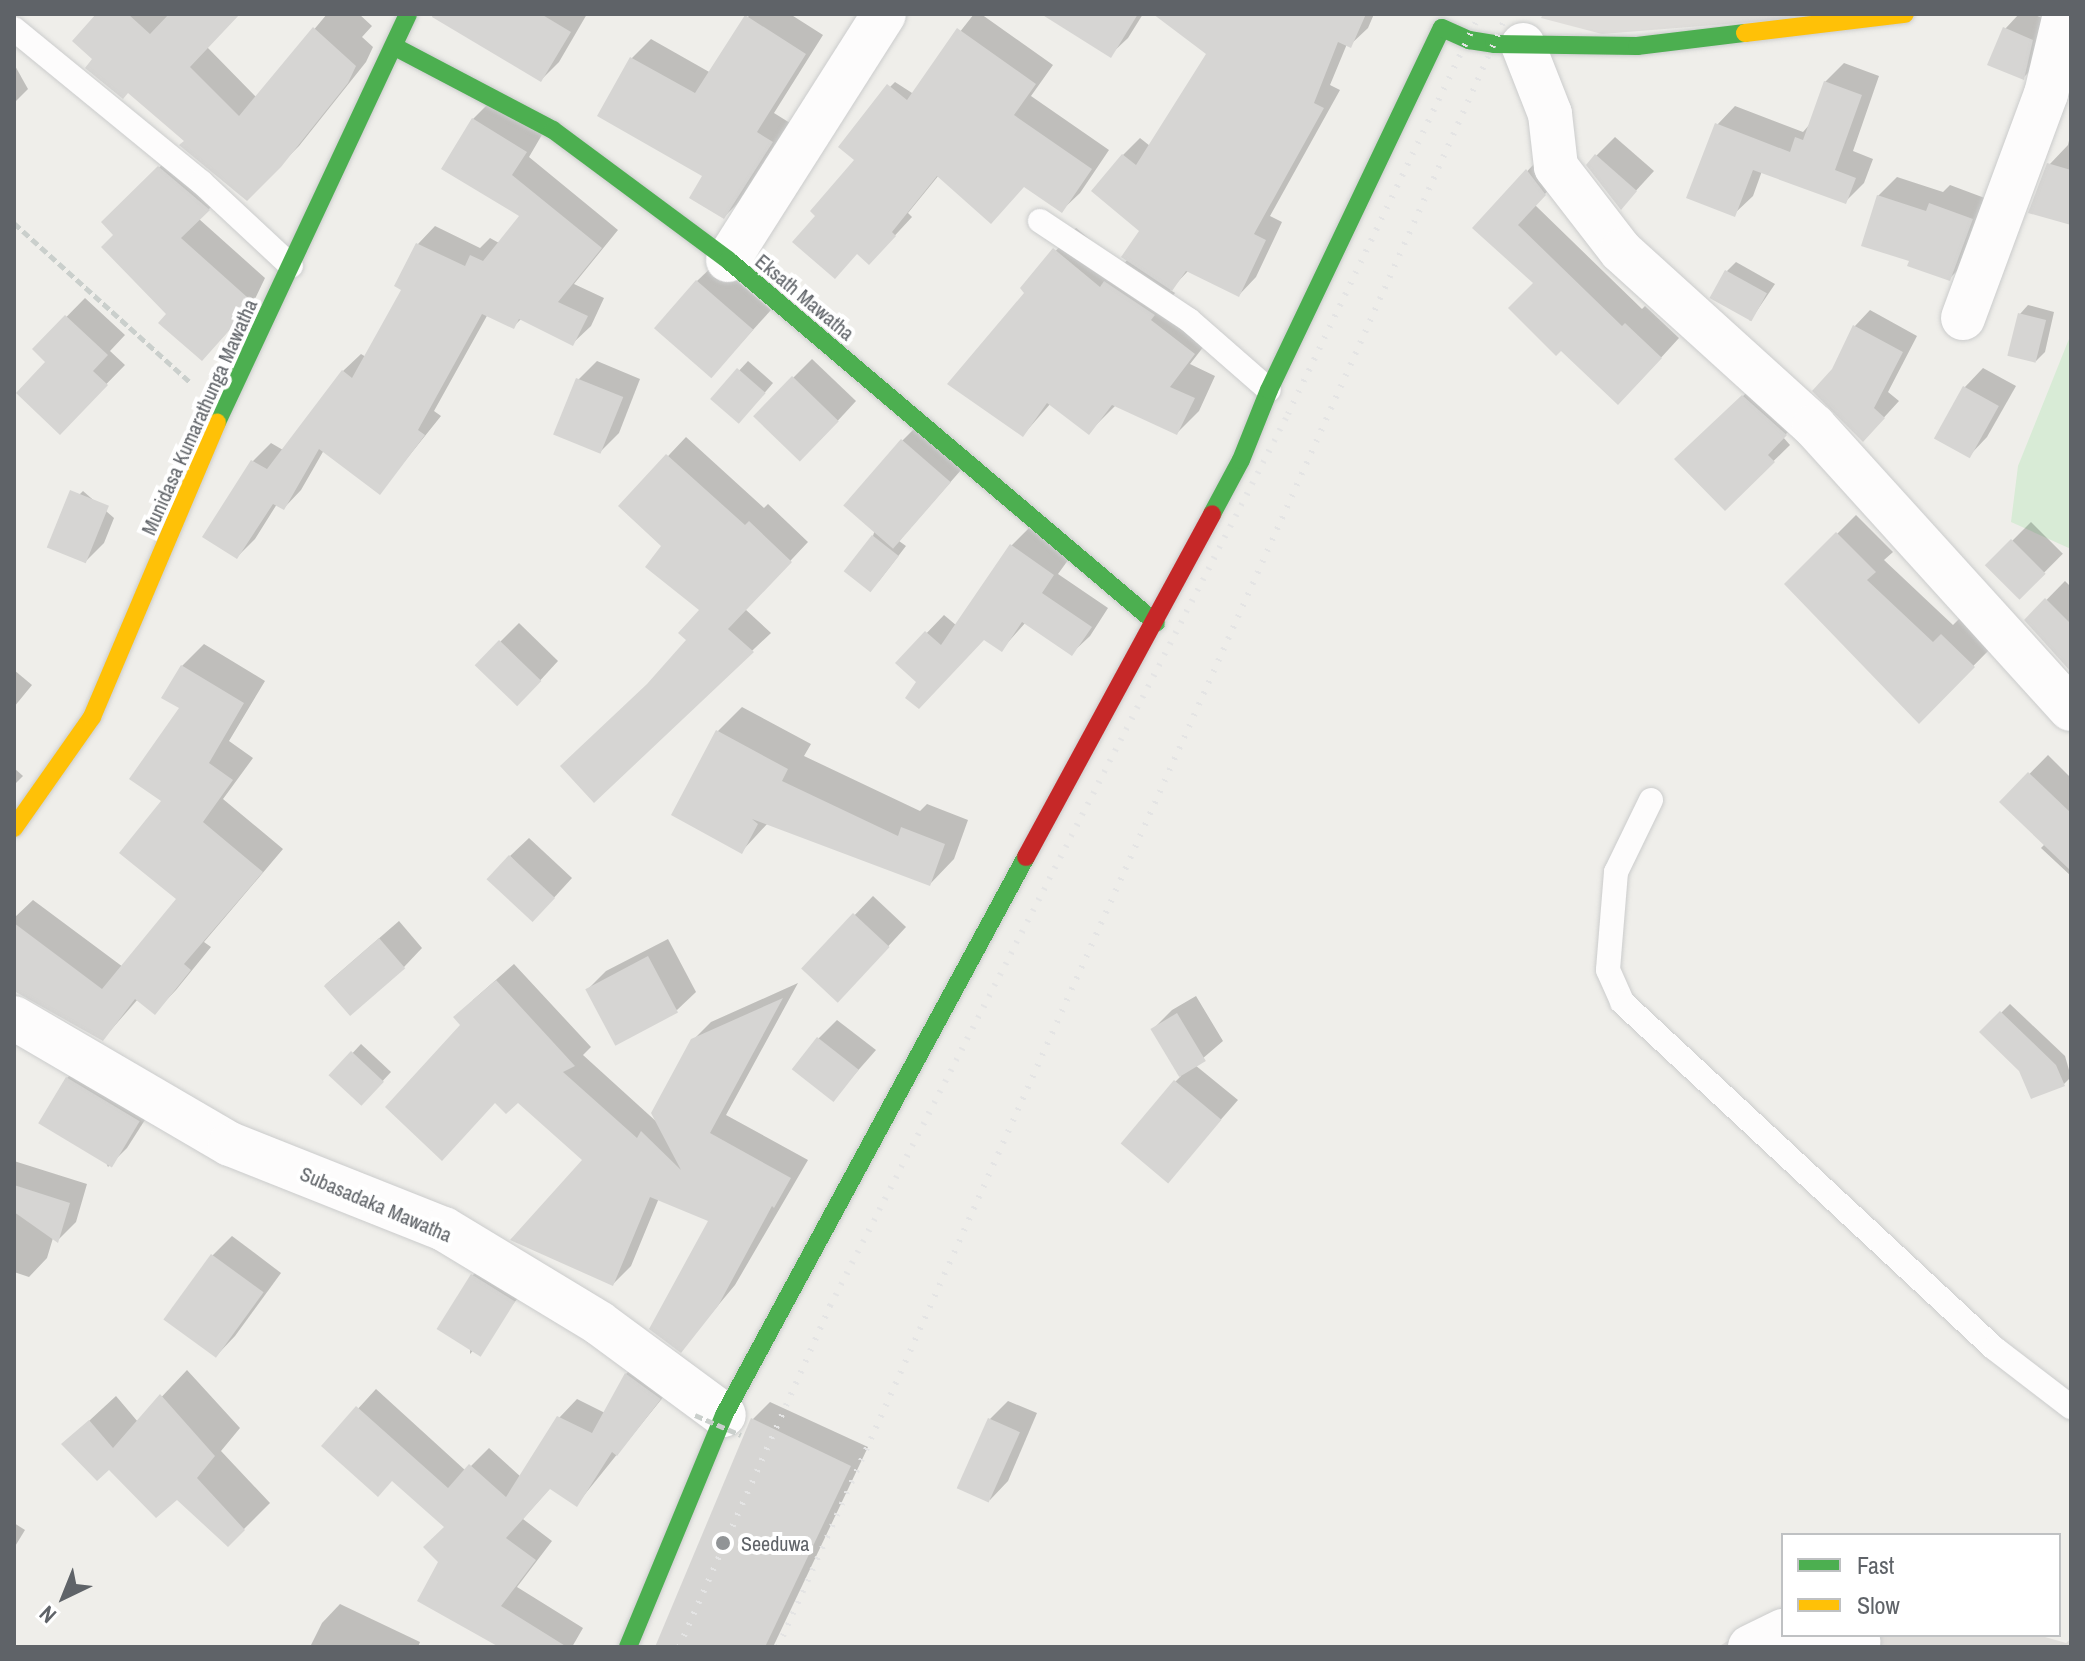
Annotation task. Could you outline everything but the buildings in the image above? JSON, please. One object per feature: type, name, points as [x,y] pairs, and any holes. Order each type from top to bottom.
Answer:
[{"type":"street","name":"Munidasa Kumarathunga Mawatha","points":[[14,828],[92,717],[222,410],[408,14]]},
{"type":"street","points":[[728,260],[884,14]]},
{"type":"street","points":[[628,1647],[720,1422],[1156,623],[1241,460],[1269,390],[1437,19],[1469,40],[1523,45],[1637,46],[1905,14]]},
{"type":"street","points":[[1963,318],[2046,94],[2065,14]]},
{"type":"street","points":[[1523,45],[1550,114],[1556,167],[1621,251],[1814,426],[2071,709]]},
{"type":"street","name":"Eksath Mawatha","points":[[395,47],[553,130],[728,260],[1156,623]]},
{"type":"street","name":"Subasadaka Mawatha","points":[[14,1018],[230,1144],[444,1229],[599,1323],[720,1422]]},
{"type":"street","points":[[1750,1647],[1781,1632]]},
{"type":"street","points":[[1827,1637],[1858,1642]]},
{"type":"lane","points":[[14,29],[201,182],[291,266]]},
{"type":"lane","points":[[1040,221],[1189,320],[1269,390]]},
{"type":"lane","points":[[1651,800],[1616,872],[1608,970],[1622,1002],[1994,1348],[2071,1407]]},
{"type":"path","points":[[14,223],[222,410]]},
{"type":"shaded area","points":[[1543,14],[1851,14],[1602,34],[1541,18]]},
{"type":"shaded area","points":[[1781,1608],[1781,1637],[2045,1637],[2066,1643],[2071,1639],[2071,1647],[1718,1647]]},
{"type":"green space","points":[[2071,334],[2071,549],[2011,522],[2018,466]]},
{"type":"railway","points":[[679,1647],[830,1306],[1288,414],[1480,14]]},
{"type":"railway","points":[[778,1647],[1507,14]]},
{"type":"traffic: fast","points":[[217,422],[408,14]]},
{"type":"traffic: fast","points":[[1212,514],[1241,460],[1269,390],[1442,28],[1469,40],[1494,44],[1637,46],[1745,33]]},
{"type":"traffic: fast","points":[[395,47],[553,130],[728,260],[1156,623]]},
{"type":"traffic: fast","points":[[628,1647],[724,1415],[1026,857]]},
{"type":"traffic: slow","points":[[1745,33],[1905,14]]},
{"type":"traffic: slow","points":[[14,828],[92,717],[217,422]]},
{"type":"traffic: jam","points":[[1026,857],[1212,514]]},
{"type":"place","name":"Seeduwa","points":[[723,1543]]}]
